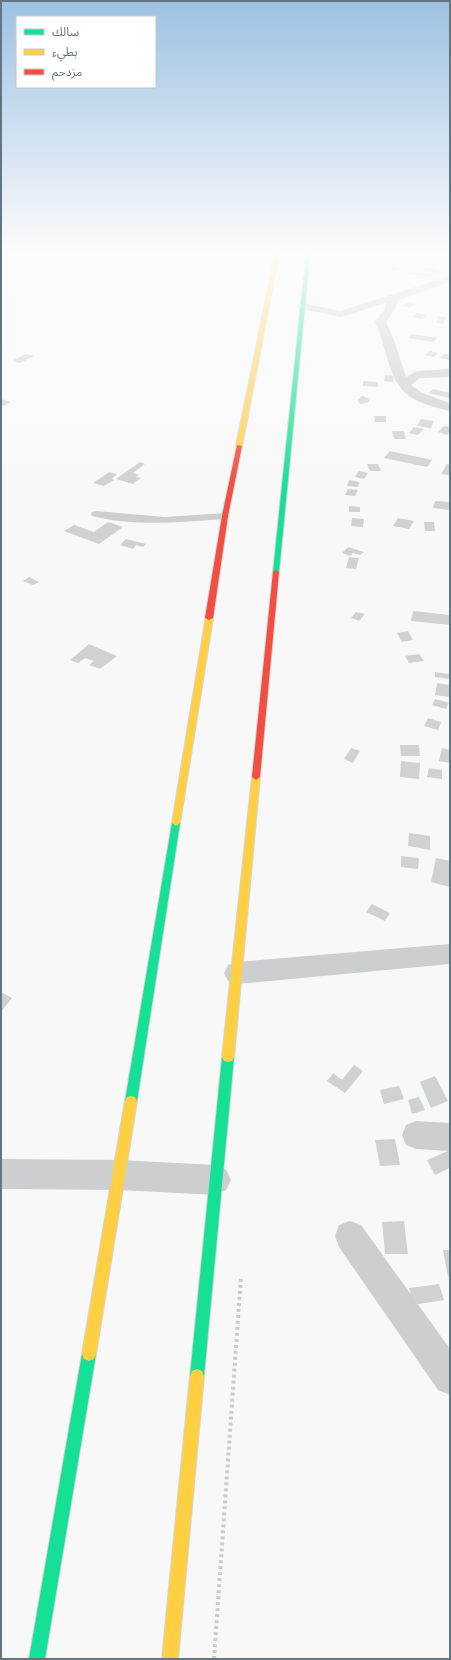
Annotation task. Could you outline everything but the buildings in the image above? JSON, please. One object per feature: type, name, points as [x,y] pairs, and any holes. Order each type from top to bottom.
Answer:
[{"type":"main road","points":[[37,1659],[119,1175],[225,516],[262,331]]},
{"type":"main road","points":[[170,1659],[300,331]]},
{"type":"street","points":[[385,331],[390,348],[396,361],[398,373],[405,384],[415,395],[450,407]]},
{"type":"street","points":[[405,384],[417,375],[450,373]]},
{"type":"street","points":[[237,973],[450,954]]},
{"type":"street","points":[[416,1135],[450,1137]]},
{"type":"street","points":[[1,1174],[119,1175],[216,1180]]},
{"type":"street","points":[[350,1236],[450,1378]]},
{"type":"lane","points":[[96,514],[165,520],[225,516]]},
{"type":"traffic: fast","points":[[276,572],[300,331]]},
{"type":"traffic: fast","points":[[131,1101],[176,823]]},
{"type":"traffic: fast","points":[[197,1376],[228,1057]]},
{"type":"traffic: fast","points":[[37,1659],[89,1354]]},
{"type":"traffic: slow","points":[[239,446],[262,331]]},
{"type":"traffic: slow","points":[[176,823],[209,618]]},
{"type":"traffic: slow","points":[[228,1057],[256,777]]},
{"type":"traffic: slow","points":[[89,1354],[131,1101]]},
{"type":"traffic: slow","points":[[170,1659],[197,1376]]},
{"type":"traffic: jam","points":[[209,618],[225,516],[239,446]]},
{"type":"traffic: jam","points":[[256,777],[276,572]]}]
